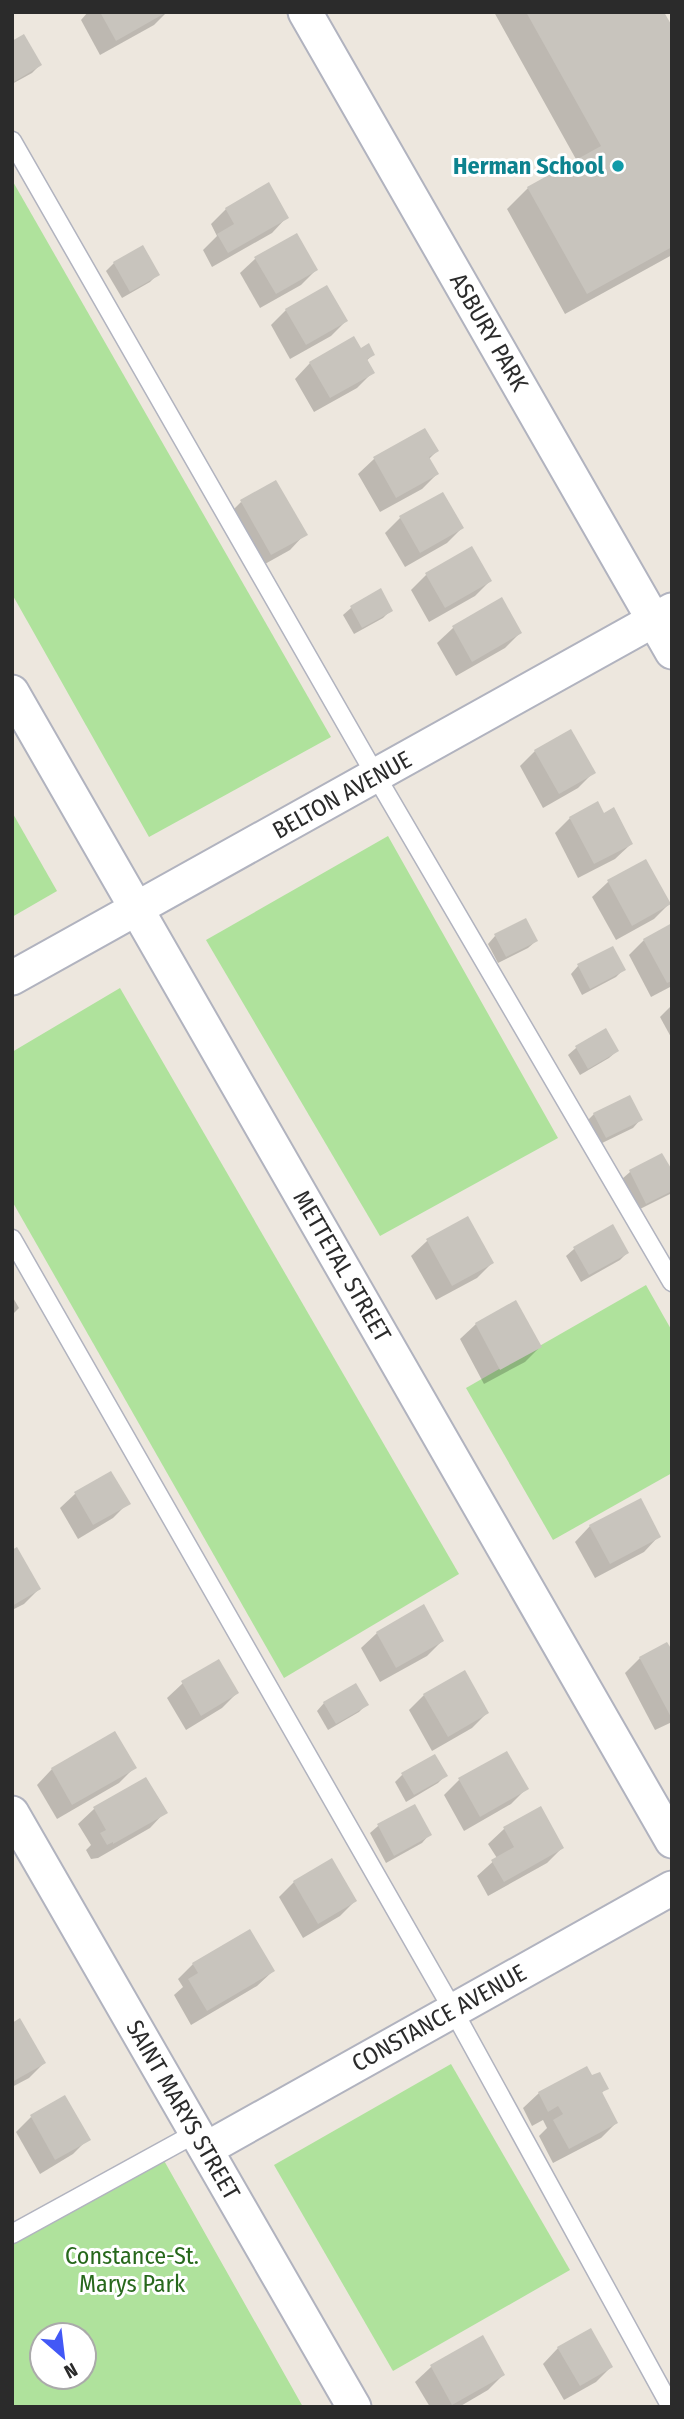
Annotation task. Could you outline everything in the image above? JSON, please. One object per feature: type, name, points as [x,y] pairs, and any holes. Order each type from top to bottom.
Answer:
[{"type":"street","name":"ASBURY PARK","points":[[305,12],[625,568],[662,616],[672,652]]},
{"type":"street","name":"BELTON AVENUE","points":[[12,978],[662,616]]},
{"type":"street","name":"METTETAL STREET","points":[[12,692],[672,1841]]},
{"type":"street","name":"SAINT MARYS STREET","points":[[12,1813],[354,2407]]},
{"type":"street","name":"CONSTANCE AVENUE","points":[[201,2141],[453,2010],[672,1888]]},
{"type":"lane","points":[[12,141],[376,776],[672,1282]]},
{"type":"lane","points":[[12,1239],[453,2010],[671,2407]]},
{"type":"lane","points":[[12,2234],[201,2141]]},
{"type":"green space","points":[[12,180],[331,737],[149,837],[12,594]]},
{"type":"green space","points":[[12,812],[57,891],[12,917]]},
{"type":"green space","points":[[388,836],[558,1138],[380,1236],[206,940]]},
{"type":"green space","points":[[120,988],[459,1574],[284,1678],[12,1201],[12,1052]]},
{"type":"green space","points":[[646,1285],[672,1331],[672,1473],[553,1540],[466,1388]]},
{"type":"green space","points":[[451,2064],[570,2270],[393,2371],[274,2165]]},
{"type":"green space","name":"Constance-St. Marys Park","points":[[162,2157],[303,2407],[12,2407],[12,2242]]},
{"type":"building","points":[[100,12],[167,12],[116,41]]},
{"type":"building","name":"Herman School","points":[[526,12],[664,12],[672,26],[672,247],[587,294],[527,187],[601,146]]},
{"type":"building","points":[[24,34],[42,65],[12,83],[12,41]]},
{"type":"building","points":[[269,182],[289,218],[228,253],[217,234],[234,224],[225,208]]},
{"type":"building","points":[[297,233],[318,270],[276,294],[254,257]]},
{"type":"building","points":[[143,245],[160,275],[130,292],[113,262]]},
{"type":"building","points":[[327,285],[348,321],[306,345],[285,309]]},
{"type":"building","points":[[354,336],[361,348],[369,343],[375,355],[367,359],[375,373],[330,398],[309,362]]},
{"type":"building","points":[[425,428],[439,451],[429,457],[439,474],[396,498],[373,457]]},
{"type":"building","points":[[276,480],[308,535],[271,555],[240,500]]},
{"type":"building","points":[[443,492],[464,528],[420,553],[399,516]]},
{"type":"building","points":[[472,546],[492,581],[445,608],[425,573]]},
{"type":"building","points":[[381,588],[393,611],[362,628],[350,606]]},
{"type":"building","points":[[502,597],[522,633],[472,662],[452,626]]},
{"type":"building","points":[[571,729],[596,773],[559,794],[534,750]]},
{"type":"building","points":[[598,801],[604,813],[614,807],[633,844],[594,864],[569,817]]},
{"type":"building","points":[[646,859],[671,904],[632,926],[607,880]]},
{"type":"building","points":[[526,918],[538,941],[506,957],[494,934]]},
{"type":"building","points":[[672,923],[672,981],[667,983],[643,939]]},
{"type":"building","points":[[613,946],[626,970],[590,989],[577,964]]},
{"type":"building","points":[[606,1028],[619,1051],[588,1069],[575,1046]]},
{"type":"building","points":[[630,1095],[643,1120],[606,1138],[593,1113]]},
{"type":"building","points":[[662,1153],[672,1170],[672,1191],[646,1204],[629,1170]]},
{"type":"building","points":[[468,1216],[494,1263],[452,1286],[426,1239]]},
{"type":"building","points":[[613,1224],[629,1253],[589,1275],[573,1247]]},
{"type":"building","points":[[516,1300],[542,1347],[500,1370],[475,1323]]},
{"type":"building","points":[[111,1471],[131,1504],[93,1525],[74,1492]]},
{"type":"building","points":[[641,1498],[661,1537],[610,1564],[589,1525]]},
{"type":"building","points":[[17,1547],[41,1589],[12,1606],[12,1550]]},
{"type":"building","points":[[424,1604],[444,1641],[396,1668],[376,1632]]},
{"type":"building","points":[[667,1642],[672,1650],[672,1719],[639,1657]]},
{"type":"building","points":[[219,1659],[239,1693],[201,1716],[181,1681]]},
{"type":"building","points":[[465,1670],[489,1713],[448,1737],[423,1694]]},
{"type":"building","points":[[356,1683],[369,1705],[336,1724],[323,1702]]},
{"type":"building","points":[[115,1731],[137,1768],[72,1805],[51,1768]]},
{"type":"building","points":[[507,1751],[529,1789],[480,1817],[458,1778]]},
{"type":"building","points":[[435,1754],[448,1776],[414,1795],[401,1773]]},
{"type":"building","points":[[146,1777],[168,1813],[107,1845],[100,1833],[106,1830],[93,1807]]},
{"type":"building","points":[[415,1804],[432,1835],[394,1856],[377,1824]]},
{"type":"building","points":[[541,1806],[564,1848],[504,1882],[491,1860],[514,1847],[503,1827]]},
{"type":"building","points":[[332,1858],[357,1901],[318,1924],[293,1881]]},
{"type":"building","points":[[250,1929],[275,1971],[207,2011],[188,1979],[198,1973],[192,1963]]},
{"type":"building","points":[[20,2018],[46,2063],[12,2082],[12,2023]]},
{"type":"building","points":[[587,2066],[592,2075],[600,2072],[609,2089],[602,2092],[618,2123],[569,2149],[553,2120],[563,2114],[558,2106],[548,2112],[538,2092]]},
{"type":"building","points":[[65,2095],[91,2140],[55,2160],[30,2115]]},
{"type":"building","points":[[591,2328],[613,2367],[580,2386],[557,2347]]},
{"type":"building","points":[[483,2335],[505,2375],[452,2405],[430,2365]]},
{"type":"place","name":"Herman School","points":[[618,166]]}]
